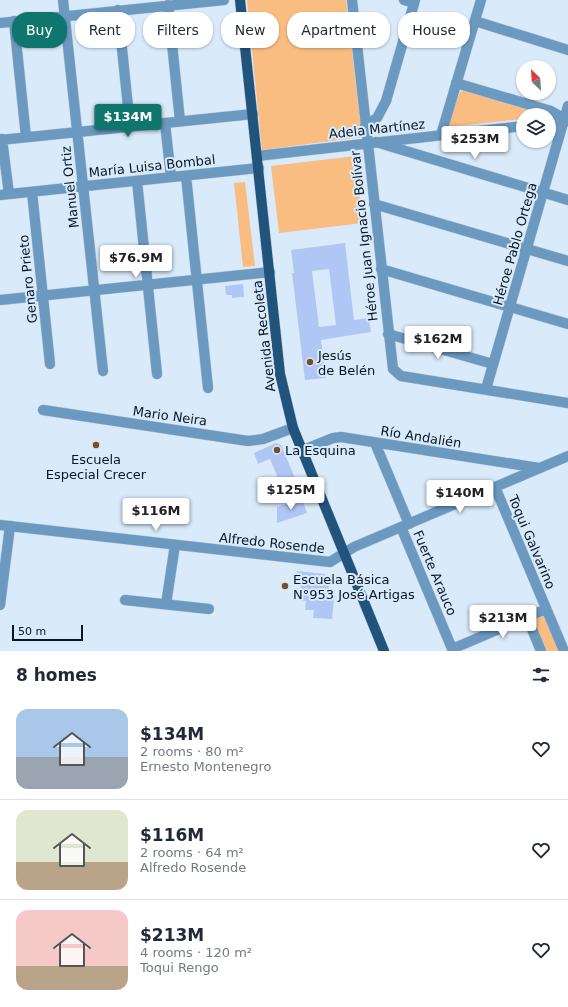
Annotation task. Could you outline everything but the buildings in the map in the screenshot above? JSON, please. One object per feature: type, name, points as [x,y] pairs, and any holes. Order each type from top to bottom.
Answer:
[{"type":"main road","name":"Avenida Recoleta","points":[[240,0],[281,381],[293,428],[301,451],[384,651]]},
{"type":"street","name":"Manuel Ortiz","points":[[64,0],[65,12]]},
{"type":"street","points":[[67,15],[118,10],[141,4],[168,6],[224,0]]},
{"type":"street","name":"Héroe Juan Ignacio Bolívar","points":[[352,0],[366,126],[371,142],[374,204],[392,365],[395,372],[401,376],[486,389]]},
{"type":"street","points":[[366,126],[377,118],[386,101],[415,1],[404,0]]},
{"type":"street","points":[[441,135],[481,0]]},
{"type":"street","points":[[168,6],[180,121]]},
{"type":"street","points":[[118,10],[130,126]]},
{"type":"street","points":[[0,23],[12,21]]},
{"type":"street","points":[[475,21],[568,50]]},
{"type":"street","name":"Manuel Ortiz","points":[[67,34],[103,370]]},
{"type":"street","points":[[17,48],[26,137]]},
{"type":"street","points":[[456,83],[551,111],[566,122]]},
{"type":"street","name":"Héroe Pablo Ortega","points":[[486,389],[543,192],[566,122],[568,106]]},
{"type":"street","points":[[4,195],[1,139],[253,114]]},
{"type":"street","points":[[556,123],[566,122]]},
{"type":"street","points":[[165,123],[171,177]]},
{"type":"street","name":"Adela Martínez","points":[[257,156],[516,127]]},
{"type":"street","points":[[371,142],[568,200]]},
{"type":"street","name":"María Luisa Bombal","points":[[4,195],[259,168]]},
{"type":"street","points":[[186,176],[208,388]]},
{"type":"street","points":[[137,181],[158,374]]},
{"type":"street","name":"Genaro Prieto","points":[[32,192],[50,364]]},
{"type":"street","points":[[374,204],[568,261]]},
{"type":"street","points":[[381,269],[568,324]]},
{"type":"street","points":[[0,300],[270,272]]},
{"type":"street","points":[[388,334],[493,364]]},
{"type":"street","points":[[486,389],[568,403]]},
{"type":"street","name":"Mario Neira","points":[[42,410],[248,441],[264,439],[293,428]]},
{"type":"street","name":"Río Andalién","points":[[301,451],[338,437],[539,468]]},
{"type":"street","name":"Fuerte Arauco","points":[[375,443],[453,650]]},
{"type":"street","name":"Alfredo Rosende","points":[[5,526],[322,562],[334,560],[344,553],[568,456]]},
{"type":"street","name":"Toqui Galvarino","points":[[495,487],[564,651]]},
{"type":"street","points":[[0,605],[5,526]]},
{"type":"street","points":[[166,604],[175,546]]},
{"type":"street","points":[[125,600],[208,609]]},
{"type":"street","points":[[453,650],[546,609]]},
{"type":"street","points":[[527,617],[541,651]]},
{"type":"shaded area","points":[[247,0],[346,0],[347,12],[287,12],[287,48],[352,48],[362,137],[262,150],[252,48],[279,48],[279,12],[248,12]]},
{"type":"shaded area","points":[[465,90],[528,108],[516,108],[516,120],[447,127],[460,92]]},
{"type":"shaded area","points":[[355,156],[363,223],[279,233],[271,166]]},
{"type":"shaded area","points":[[245,182],[255,266],[243,267],[234,183]]},
{"type":"shaded area","points":[[543,612],[560,651],[544,651],[532,622],[533,617]]},
{"type":"place","name":"Jesús de Belén","points":[[310,362]]},
{"type":"place","name":"Escuela Especial Crecer","points":[[96,445]]},
{"type":"place","name":"La Esquina","points":[[277,450]]},
{"type":"place","name":"Escuela Básica N°953 José Artigas","points":[[285,586]]}]
